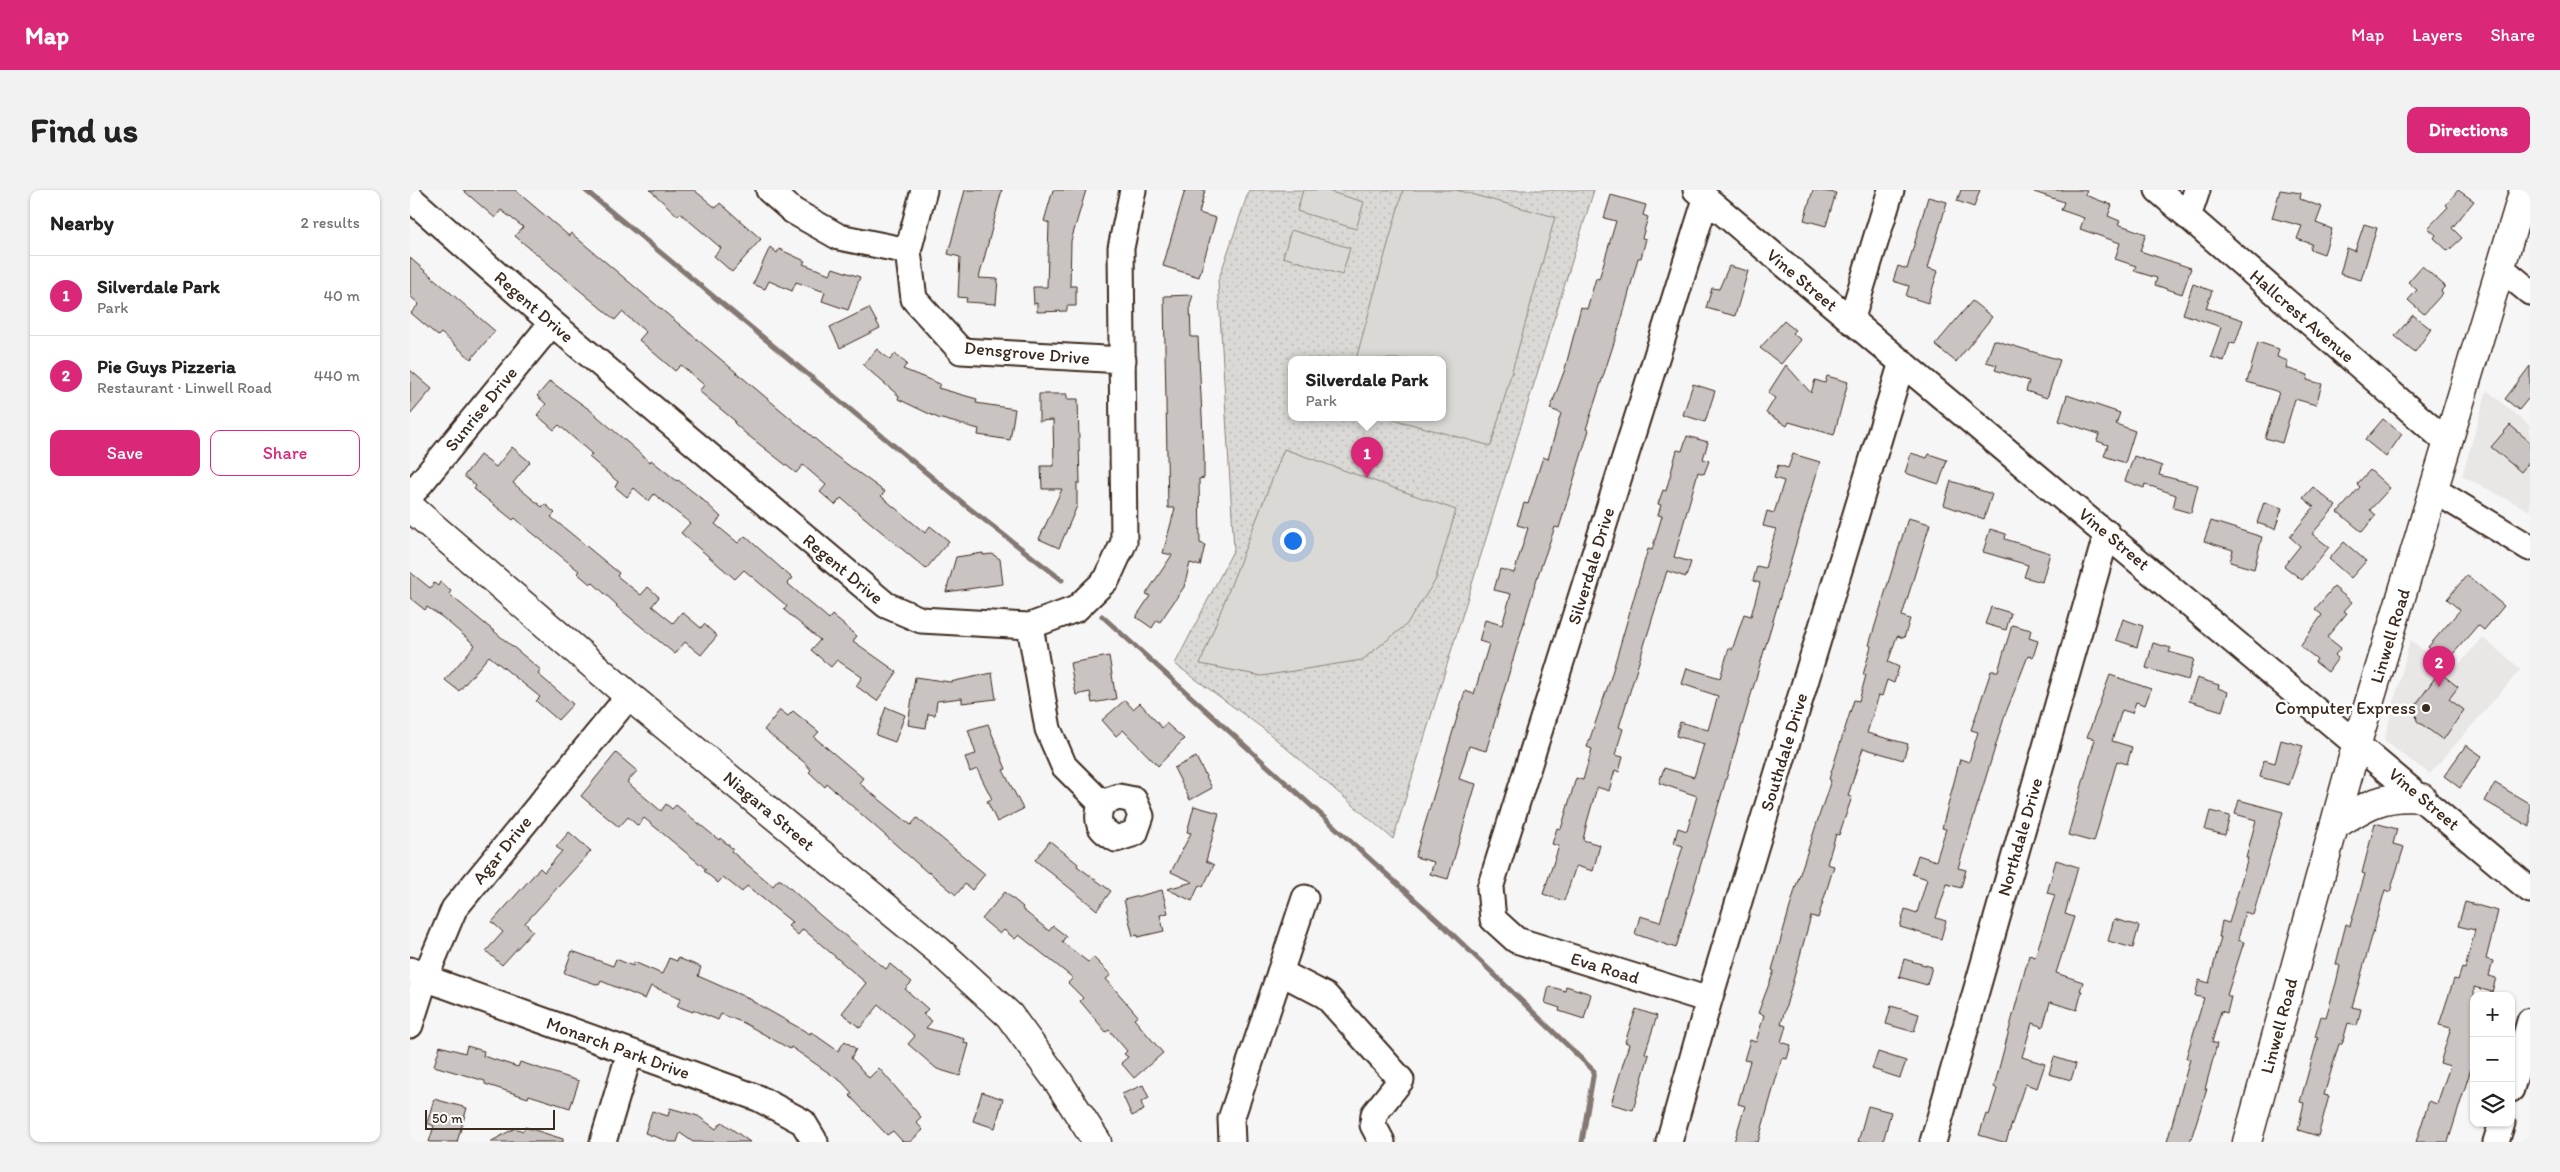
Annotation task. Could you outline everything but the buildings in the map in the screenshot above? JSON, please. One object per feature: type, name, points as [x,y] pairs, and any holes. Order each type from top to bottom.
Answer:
[{"type":"main road","name":"Linwell Road","points":[[2247,1142],[2357,743],[2524,190]]},
{"type":"main road","name":"Niagara Street","points":[[410,507],[630,696],[938,950],[1009,1014],[1059,1083],[1097,1142]]},
{"type":"main road","points":[[2334,826],[2364,807],[2388,798],[2402,796],[2422,798]]},
{"type":"street","points":[[769,190],[793,211],[840,237],[908,251]]},
{"type":"street","name":"Densgrove Drive","points":[[924,190],[908,251],[914,299],[961,351],[1123,360]]},
{"type":"street","name":"Regent Drive","points":[[410,198],[552,323],[886,605],[921,620],[1030,626],[1076,609],[1107,579],[1124,542],[1121,248],[1133,190]]},
{"type":"street","points":[[1852,321],[1891,190]]},
{"type":"street","name":"Hallcrest Avenue","points":[[2158,190],[2447,442]]},
{"type":"street","points":[[2188,217],[2197,190]]},
{"type":"street","name":"Vine Street","points":[[1701,194],[2530,890]]},
{"type":"street","name":"Silverdale Drive","points":[[1505,930],[1493,919],[1490,888],[1701,194]]},
{"type":"street","points":[[2501,268],[2530,292]]},
{"type":"street","name":"Sunrise Drive","points":[[410,496],[552,323]]},
{"type":"street","name":"Southdale Drive","points":[[1669,1142],[1709,1000],[1902,362]]},
{"type":"street","points":[[2434,490],[2530,548]]},
{"type":"street","name":"Northdale Drive","points":[[1933,1142],[2107,533]]},
{"type":"street","points":[[1030,626],[1048,729],[1064,766],[1101,803]]},
{"type":"street","name":"Agar Drive","points":[[410,1025],[418,974],[454,909],[630,696]]},
{"type":"street","points":[[1232,1142],[1231,1119],[1305,898]]},
{"type":"street","name":"Eva Road","points":[[1505,930],[1516,940],[1709,1000]]},
{"type":"street","points":[[1280,972],[1326,996],[1401,1080],[1374,1114],[1373,1125],[1382,1142]]},
{"type":"street","name":"Monarch Park Drive","points":[[418,974],[758,1098],[803,1122],[814,1142]]},
{"type":"street","points":[[2513,1082],[2530,1021]]},
{"type":"street","points":[[603,1142],[630,1052]]},
{"type":"street","points":[[2496,1142],[2501,1127]]},
{"type":"shaded area","points":[[1249,190],[1594,190],[1393,839],[1265,730],[1175,664],[1234,549],[1218,281]]},
{"type":"shaded area","points":[[1303,190],[1324,190],[1364,202],[1356,229],[1297,211]]},
{"type":"shaded area","points":[[1403,190],[1456,190],[1555,217],[1491,446],[1400,421],[1446,421],[1446,356],[1357,356]]},
{"type":"shaded area","points":[[1291,230],[1350,248],[1342,275],[1283,257]]},
{"type":"shaded area","points":[[2487,390],[2530,426],[2530,511],[2462,476]]},
{"type":"shaded area","points":[[1284,449],[1456,510],[1435,581],[1406,625],[1362,660],[1262,676],[1200,664]]},
{"type":"shaded area","points":[[2482,637],[2521,669],[2430,774],[2384,741],[2410,640],[2453,672]]},
{"type":"waterway","points":[[585,190],[969,508],[1062,580]]},
{"type":"waterway","points":[[1102,616],[1445,927],[1594,1071],[1582,1142]]},
{"type":"place","name":"Silverdale Park","points":[[1367,478]]},
{"type":"place","name":"Pie Guys Pizzeria","points":[[2439,687]]},
{"type":"place","name":"Computer Express","points":[[2426,708]]}]
